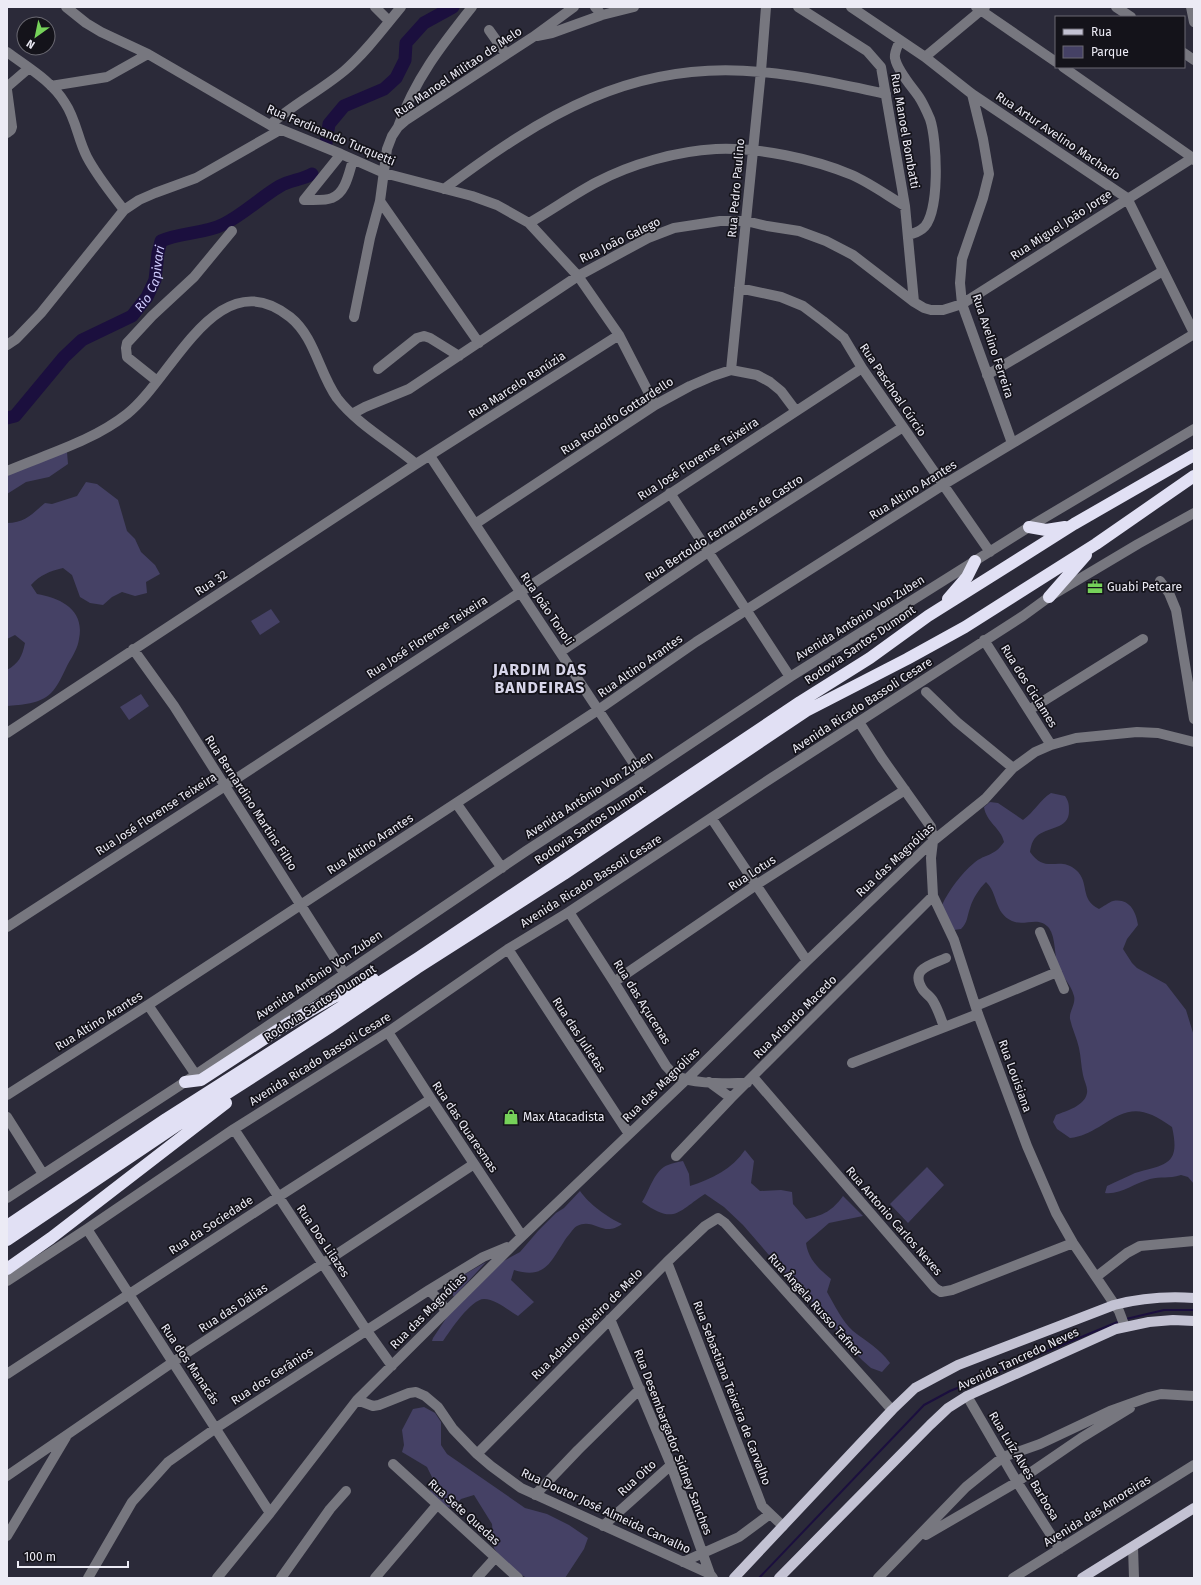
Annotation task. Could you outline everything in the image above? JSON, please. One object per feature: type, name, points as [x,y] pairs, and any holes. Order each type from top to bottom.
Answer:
[{"type":"highway","name":"Rodovia Santos Dumont","points":[[7,1226],[166,1119],[418,958],[800,702],[870,658],[928,616],[1074,524],[1194,455]]},
{"type":"highway","name":"Rodovia Santos Dumont","points":[[7,1240],[176,1126],[330,1027],[417,968],[564,874],[806,711],[907,659],[965,627],[1096,544],[1194,476]]},
{"type":"highway","points":[[1029,527],[1053,529],[1074,524]]},
{"type":"highway","points":[[1049,597],[1096,544]]},
{"type":"highway","points":[[928,616],[956,591],[967,577],[975,561]]},
{"type":"highway","points":[[185,1082],[201,1080],[287,1024],[327,1001],[418,958]]},
{"type":"highway","points":[[7,1269],[51,1238],[218,1108],[234,1098],[245,1082]]},
{"type":"main road","points":[[734,1578],[892,1410],[915,1388],[958,1365],[1117,1308],[1133,1300],[1169,1297],[1194,1298]]},
{"type":"main road","name":"Avenida Tancredo Neves","points":[[779,1578],[930,1425],[948,1408],[967,1396],[1124,1324],[1173,1320],[1194,1321]]},
{"type":"main road","points":[[1082,1578],[1194,1508]]},
{"type":"street","name":"Rua Ferdinando Turquetti","points":[[66,7],[86,23],[101,32],[148,54],[280,130],[384,173],[472,196],[497,205],[529,223],[578,276],[618,335],[654,405]]},
{"type":"street","points":[[375,7],[389,21]]},
{"type":"street","points":[[270,125],[283,113],[344,70],[361,54],[401,7]]},
{"type":"street","points":[[398,127],[411,95],[426,68],[472,7]]},
{"type":"street","name":"Rua Manoel Militao de Melo","points":[[354,317],[370,238],[380,201],[387,149],[392,136],[398,127],[440,97],[533,37],[574,7]]},
{"type":"street","points":[[533,37],[552,33],[598,11],[634,7]]},
{"type":"street","name":"Rua Pedro Paulino","points":[[730,370],[761,72],[766,7]]},
{"type":"street","name":"Rua Manoel Bombatti","points":[[798,7],[867,51],[881,67],[905,206],[914,302]]},
{"type":"street","name":"Rua Artur Avelino Machado","points":[[851,7],[925,57],[972,94],[1127,198]]},
{"type":"street","points":[[1116,7],[1130,16]]},
{"type":"street","points":[[1191,7],[1194,22]]},
{"type":"street","points":[[925,57],[981,8],[1055,61]]},
{"type":"street","points":[[489,30],[506,54]]},
{"type":"street","points":[[900,40],[895,57],[897,64],[920,99],[930,120],[935,139],[937,176],[936,193],[931,213],[923,229],[908,235]]},
{"type":"street","points":[[7,52],[51,86],[65,103],[74,122],[86,156],[95,171],[124,210]]},
{"type":"street","points":[[51,86],[107,77],[148,54]]},
{"type":"street","points":[[1185,54],[1194,60]]},
{"type":"street","points":[[7,133],[12,127],[7,88],[29,68]]},
{"type":"street","points":[[1063,68],[1194,158]]},
{"type":"street","points":[[444,189],[488,156],[534,126],[558,113],[599,94],[627,84],[666,75],[711,70],[761,72],[821,80],[886,94]]},
{"type":"street","name":"Rua Avelino Ferreira","points":[[972,94],[990,174],[962,259],[960,283],[962,304],[1012,443]]},
{"type":"street","points":[[7,345],[16,339],[41,313],[124,210],[139,200],[196,178],[280,130]]},
{"type":"street","points":[[529,223],[597,182],[637,165],[664,157],[716,149],[753,150],[797,158],[826,166],[853,176],[905,206]]},
{"type":"street","points":[[341,154],[304,200],[331,199],[342,192],[353,160]]},
{"type":"street","name":"Rua Miguel João Jorge","points":[[962,304],[1127,198],[1194,158]]},
{"type":"street","points":[[1127,198],[1194,334]]},
{"type":"street","points":[[380,201],[479,343]]},
{"type":"street","name":"Rua João Galego","points":[[352,414],[409,389],[578,276],[648,238],[674,228],[720,221],[746,221],[799,231],[826,241],[853,255],[914,302],[931,310],[943,310],[962,304]]},
{"type":"street","points":[[157,381],[127,356],[127,343],[152,316],[197,273],[232,231]]},
{"type":"street","points":[[987,376],[1162,271]]},
{"type":"street","name":"Rua Paschoal Cúrcio","points":[[739,288],[781,297],[803,306],[844,338],[862,368],[990,552]]},
{"type":"street","points":[[7,470],[75,443],[106,428],[128,414],[144,398],[203,324],[220,310],[244,302],[265,303],[282,312],[302,329],[328,383],[337,398],[352,414],[416,464]]},
{"type":"street","name":"Rua Altino Arantes","points":[[7,1095],[148,1005],[598,710],[696,642],[1012,443],[1194,334]]},
{"type":"street","name":"Rua Marcelo Ranúzia","points":[[430,456],[618,335]]},
{"type":"street","points":[[378,369],[417,338],[424,336],[430,338],[459,356]]},
{"type":"street","name":"Rua José Florense Teixeira","points":[[7,927],[225,786],[862,368]]},
{"type":"street","points":[[730,370],[757,375],[770,382],[781,391],[796,410]]},
{"type":"street","name":"Rua Rodolfo Gottardello","points":[[475,524],[654,405],[690,386],[730,370]]},
{"type":"street","name":"Rua Bertoldo Fernandes de Castro","points":[[560,652],[708,552],[903,427]]},
{"type":"street","name":"Avenida Antônio Von Zuben","points":[[7,1198],[196,1075],[344,973],[642,776],[790,676],[1029,527],[1194,429]]},
{"type":"street","name":"Rua 32","points":[[7,733],[430,456]]},
{"type":"street","name":"Rua João Tonoli","points":[[430,456],[642,776]]},
{"type":"street","points":[[670,494],[748,610],[790,676]]},
{"type":"street","name":"Avenida Ricado Bassoli Cesare","points":[[7,1280],[86,1229],[234,1129],[388,1032],[508,949],[569,912],[712,820],[770,779],[1023,616],[1049,597],[1150,537],[1194,513]]},
{"type":"street","points":[[1160,581],[1169,593],[1176,610],[1194,719]]},
{"type":"street","points":[[1029,710],[1070,683],[1143,639]]},
{"type":"street","name":"Rua dos Ciclames","points":[[984,640],[1051,746]]},
{"type":"street","name":"Rua Bernardino Martins Filho","points":[[133,650],[174,706],[344,973]]},
{"type":"street","points":[[926,692],[957,722],[1013,768]]},
{"type":"street","points":[[859,722],[882,758],[931,827],[933,841]]},
{"type":"street","name":"Rua das Magnólias","points":[[217,1578],[270,1513],[357,1400],[445,1311],[687,1079],[807,960],[933,841],[985,799],[1013,768],[1034,752],[1076,738],[1137,732],[1158,733],[1194,742]]},
{"type":"street","name":"Rua Lotus","points":[[614,982],[756,886],[905,790]]},
{"type":"street","points":[[456,803],[502,868]]},
{"type":"street","points":[[712,820],[807,960]]},
{"type":"street","name":"Rua Louisiana","points":[[933,841],[931,858],[933,896],[954,940],[977,1010],[1027,1146],[1056,1213],[1072,1243],[1117,1308],[1124,1324]]},
{"type":"street","name":"Rua Arlando Macedo","points":[[676,1156],[731,1098],[933,896]]},
{"type":"street","name":"Rua das Açucenas","points":[[569,912],[666,1066],[674,1075],[687,1079],[709,1082],[750,1080]]},
{"type":"street","points":[[1040,932],[1064,989]]},
{"type":"street","name":"Rua das Julietas","points":[[508,949],[629,1134]]},
{"type":"street","points":[[944,1027],[933,1000],[924,991],[918,980],[918,974],[922,969],[946,958]]},
{"type":"street","points":[[852,1062],[944,1027],[1057,972]]},
{"type":"street","points":[[148,1005],[196,1075]]},
{"type":"street","name":"Rua das Quaresmas","points":[[388,1032],[431,1100],[522,1236]]},
{"type":"street","name":"Rua Antonio Carlos Neves","points":[[750,1080],[935,1288],[941,1292],[952,1290],[1072,1243]]},
{"type":"street","name":"Rua das Açucenas","points":[[709,1082],[731,1098]]},
{"type":"street","name":"Rua da Sociedade","points":[[7,1374],[278,1197],[431,1100]]},
{"type":"street","points":[[7,1117],[43,1174]]},
{"type":"street","name":"Rua Dos Lilazes","points":[[234,1129],[367,1331],[392,1366]]},
{"type":"street","name":"Rua das Dálias","points":[[7,1476],[173,1362],[474,1164]]},
{"type":"street","name":"Rua Adauto Ribeiro de Melo","points":[[477,1454],[667,1262],[705,1226],[718,1218]]},
{"type":"street","name":"Rua Ângela Russo Tafner","points":[[718,1218],[725,1223],[892,1410]]},
{"type":"street","name":"Rua dos Manacás","points":[[86,1229],[270,1513]]},
{"type":"street","points":[[1096,1277],[1127,1253],[1140,1246],[1194,1241]]},
{"type":"street","name":"Rua dos Gerânios","points":[[88,1578],[132,1502],[168,1462],[216,1428],[429,1290],[483,1257],[514,1244]]},
{"type":"street","name":"Rua Sebastiana Teixeira de Carvalho","points":[[667,1262],[762,1506],[783,1526]]},
{"type":"street","points":[[429,1290],[441,1302],[445,1311]]},
{"type":"street","name":"Rua Desembargador Sidney Sanches","points":[[610,1319],[671,1466],[712,1576]]},
{"type":"street","points":[[535,1495],[640,1389]]},
{"type":"street","name":"Rua Doutor José Almeida Carvalho","points":[[357,1400],[373,1406],[409,1393],[416,1392],[425,1396],[438,1407],[453,1429],[477,1454],[505,1476],[535,1495],[712,1576]]},
{"type":"street","points":[[878,1578],[966,1487],[1003,1457],[1040,1444],[1110,1411],[1149,1397],[1161,1394],[1194,1396]]},
{"type":"street","name":"Rua Luíz Alves Barbosa","points":[[967,1396],[1017,1482],[1060,1548]]},
{"type":"street","points":[[914,1542],[978,1503],[1017,1482],[1049,1459],[1149,1397]]},
{"type":"street","points":[[7,1536],[68,1433]]},
{"type":"street","points":[[1040,1444],[1049,1454],[1049,1459]]},
{"type":"street","name":"Rua Sete Quedas","points":[[393,1464],[518,1578]]},
{"type":"street","name":"Avenida das Amoreiras","points":[[1013,1578],[1194,1465]]},
{"type":"street","name":"Rua Oito","points":[[603,1526],[671,1466]]},
{"type":"street","points":[[966,1487],[967,1494],[971,1499],[978,1503]]},
{"type":"street","points":[[281,1578],[330,1509],[346,1491]]},
{"type":"street","points":[[375,1578],[437,1505]]},
{"type":"street","points":[[683,1562],[703,1555],[739,1537],[770,1514]]},
{"type":"street","points":[[1133,1547],[1134,1578]]},
{"type":"street","points":[[477,1578],[495,1558]]},
{"type":"green space","points":[[67,452],[68,464],[49,477],[26,482],[7,494],[7,469]]},
{"type":"green space","points":[[86,482],[97,484],[118,500],[127,531],[135,539],[141,552],[155,565],[160,574],[146,582],[147,593],[135,596],[122,592],[112,597],[103,605],[90,603],[80,597],[72,575],[63,568],[46,574],[34,582],[31,585],[37,594],[62,602],[75,613],[80,629],[78,642],[75,652],[60,680],[47,697],[36,702],[7,706],[7,670],[19,659],[23,652],[25,643],[15,635],[7,639],[7,523],[24,520],[45,503],[52,504],[77,496]]},
{"type":"green space","points":[[271,609],[280,622],[260,635],[251,621]]},
{"type":"green space","points":[[141,694],[149,706],[129,720],[120,707]]},
{"type":"green space","points":[[1051,793],[1065,796],[1069,805],[1068,817],[1061,825],[1036,837],[1030,852],[1036,859],[1047,864],[1064,864],[1076,870],[1083,880],[1089,900],[1099,909],[1113,901],[1123,902],[1131,907],[1136,915],[1138,925],[1127,939],[1123,949],[1137,968],[1166,984],[1186,1010],[1194,1036],[1194,1184],[1188,1177],[1181,1175],[1150,1179],[1122,1191],[1105,1193],[1107,1186],[1135,1173],[1155,1168],[1168,1161],[1172,1156],[1174,1149],[1172,1127],[1152,1115],[1135,1111],[1119,1115],[1089,1132],[1070,1138],[1057,1129],[1053,1122],[1056,1115],[1079,1105],[1086,1098],[1087,1091],[1082,1072],[1078,1044],[1070,1019],[1074,996],[1058,966],[1054,942],[1049,928],[1040,922],[1022,923],[1012,921],[1006,917],[999,908],[993,892],[986,882],[971,904],[966,921],[961,929],[954,930],[942,905],[964,872],[978,860],[997,850],[1004,842],[1000,833],[985,812],[984,807],[990,802],[998,803],[1023,820]]},
{"type":"green space","points":[[745,1150],[754,1161],[751,1183],[760,1191],[781,1190],[792,1192],[793,1204],[806,1219],[827,1212],[843,1196],[863,1216],[829,1223],[806,1243],[812,1259],[831,1279],[827,1292],[849,1327],[877,1349],[890,1363],[882,1372],[871,1368],[862,1360],[846,1343],[825,1315],[807,1297],[800,1287],[783,1271],[777,1261],[768,1254],[743,1225],[724,1207],[705,1194],[681,1211],[669,1214],[653,1209],[642,1202],[659,1171],[668,1165],[683,1161],[689,1174],[690,1186],[714,1177],[728,1168]]},
{"type":"green space","points":[[927,1167],[944,1185],[908,1223],[890,1204]]},
{"type":"green space","points":[[580,1191],[599,1210],[622,1224],[610,1229],[590,1224],[582,1224],[577,1226],[567,1237],[547,1266],[534,1272],[514,1270],[511,1280],[534,1302],[518,1316],[493,1301],[488,1299],[479,1300],[461,1316],[443,1341],[432,1341],[453,1308],[500,1263],[520,1252],[538,1231],[556,1213],[564,1208]]},
{"type":"green space","points":[[486,1262],[454,1297],[446,1285]]},
{"type":"green space","points":[[424,1407],[435,1413],[441,1422],[441,1445],[447,1454],[525,1508],[547,1514],[569,1525],[588,1538],[584,1549],[565,1578],[527,1578],[518,1573],[500,1557],[494,1548],[492,1524],[474,1495],[461,1499],[453,1508],[442,1506],[432,1500],[430,1488],[432,1477],[427,1467],[402,1452],[404,1445],[402,1430],[413,1409]]},
{"type":"waterway","points":[[326,143],[329,124],[344,106],[384,89],[396,78],[405,60],[406,43],[424,23],[453,7]]},
{"type":"waterway","name":"Rio Capivari","points":[[7,418],[15,416],[64,357],[82,340],[132,316],[147,297],[155,280],[161,241],[177,236],[209,230],[224,224],[280,186],[312,174]]},
{"type":"waterway","points":[[1126,1319],[1164,1310],[1194,1310]]},
{"type":"waterway","points":[[759,1578],[924,1405],[950,1391],[1120,1321]]},
{"type":"place","name":"Guabi Petcare","points":[[1095,587]]},
{"type":"place","name":"Max Atacadista","points":[[511,1117]]},
{"type":"district","name":"JARDIM DAS BANDEIRAS","points":[[540,678]]}]
